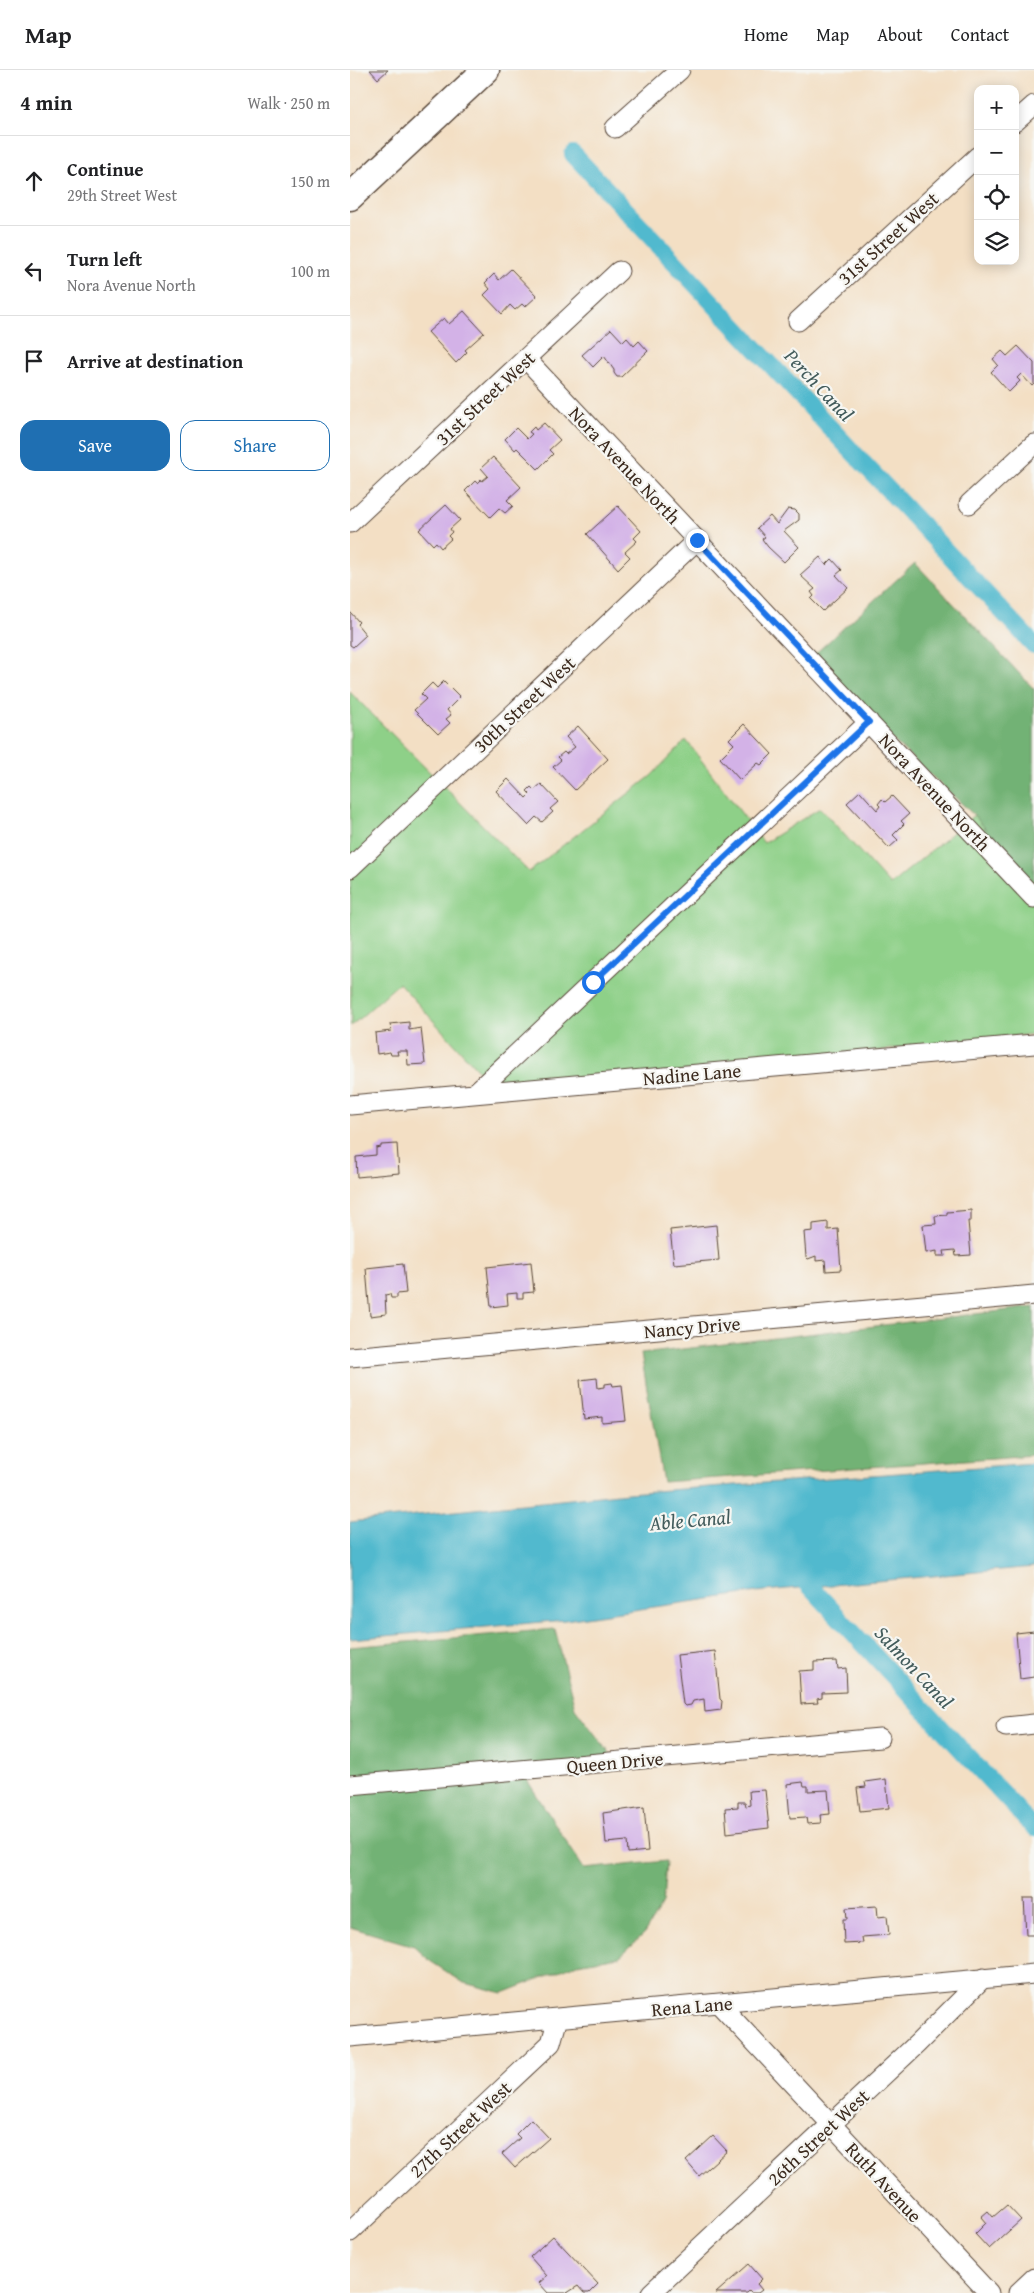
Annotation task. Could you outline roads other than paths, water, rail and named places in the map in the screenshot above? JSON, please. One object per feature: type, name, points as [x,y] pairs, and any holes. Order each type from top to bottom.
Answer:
[{"type":"street","points":[[350,197],[486,70]]},
{"type":"street","points":[[615,128],[680,70]]},
{"type":"street","points":[[1019,118],[1034,104]]},
{"type":"street","name":"31st Street West","points":[[798,321],[974,160]]},
{"type":"street","name":"31st Street West","points":[[350,523],[619,271]]},
{"type":"street","name":"Nora Avenue North","points":[[526,359],[1034,898]]},
{"type":"street","points":[[969,504],[1034,444]]},
{"type":"street","name":"30th Street West","points":[[350,868],[697,540]]},
{"type":"street","points":[[474,1094],[869,722]]},
{"type":"street","name":"Nadine Lane","points":[[350,1105],[1034,1044]]},
{"type":"street","name":"Nancy Drive","points":[[350,1357],[1034,1295]]},
{"type":"street","points":[[1006,1727],[1034,1724]]},
{"type":"street","name":"Queen Drive","points":[[350,1785],[880,1738]]},
{"type":"street","name":"Rena Lane","points":[[350,2037],[1034,1974]]},
{"type":"street","name":"26th Street West","points":[[651,2293],[983,1978]]},
{"type":"street","name":"Ruth Avenue","points":[[719,2004],[989,2293]]},
{"type":"street","name":"27th Street West","points":[[350,2232],[551,2043],[558,2018]]},
{"type":"street","points":[[1018,2293],[1034,2278]]},
{"type":"water","name":"Able Canal","points":[[1034,1463],[1034,1567],[764,1591],[565,1620],[350,1639],[350,1522],[628,1493]]},
{"type":"waterway","name":"Perch Canal","points":[[573,154],[1034,645]]},
{"type":"waterway","name":"Salmon Canal","points":[[795,1570],[1034,1828]]}]
